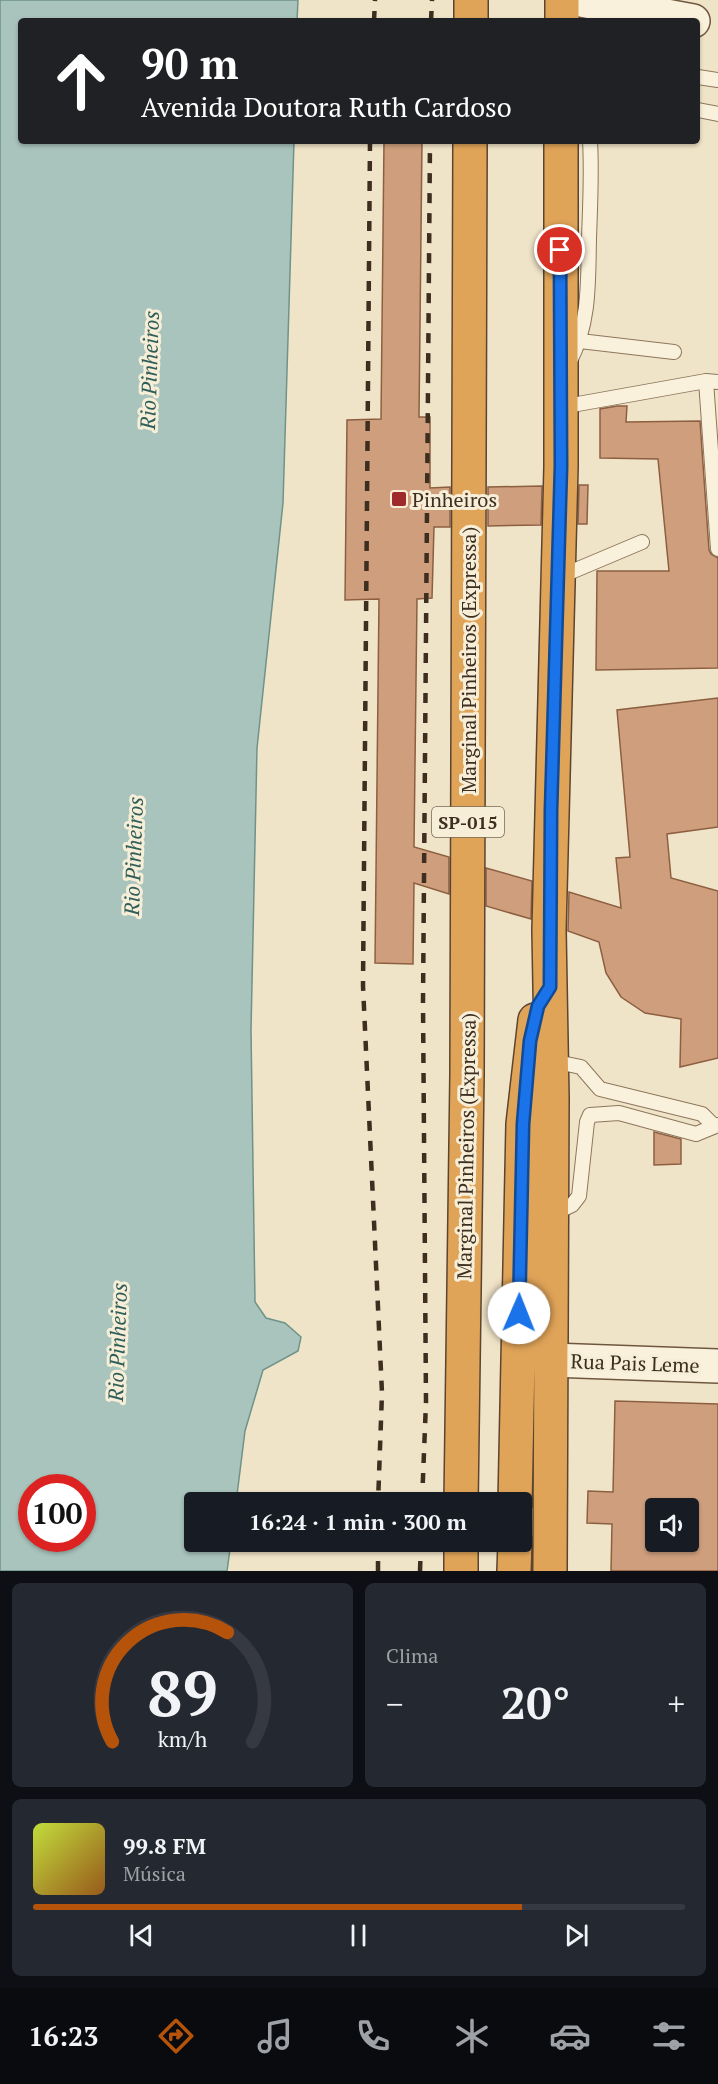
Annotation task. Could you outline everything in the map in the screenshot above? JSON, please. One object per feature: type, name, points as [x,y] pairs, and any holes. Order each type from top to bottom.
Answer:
[{"type":"highway","points":[[471,0],[471,18]]},
{"type":"highway","name":"Marginal Pinheiros (Expressa)","points":[[461,1492],[467,1075],[470,144]]},
{"type":"highway","points":[[550,1571],[550,869],[557,578],[561,144]]},
{"type":"highway","points":[[515,1492],[523,1124],[530,1041],[538,1006],[550,987]]},
{"type":"highway","points":[[460,1571],[461,1552]]},
{"type":"highway","points":[[514,1571],[515,1552]]},
{"type":"main road","points":[[574,7],[668,18]]},
{"type":"main road","points":[[700,22],[718,25]]},
{"type":"main road","name":"Rua Pais Leme","points":[[551,1360],[718,1366]]},
{"type":"lane","points":[[700,77],[718,80]]},
{"type":"lane","points":[[700,110],[718,114]]},
{"type":"lane","points":[[590,144],[592,170],[587,309],[580,341],[559,394],[712,381],[718,549]]},
{"type":"lane","points":[[580,341],[674,352]]},
{"type":"lane","points":[[557,578],[642,543]]},
{"type":"lane","points":[[551,1061],[581,1067],[600,1089],[702,1114],[716,1126],[696,1134],[619,1113],[590,1114],[587,1122],[579,1196],[572,1205],[551,1215]]},
{"type":"water","name":"Rio Pinheiros","points":[[0,0],[298,0],[297,18],[18,18],[18,144],[294,144],[283,503],[257,748],[251,1030],[255,1302],[266,1318],[285,1323],[301,1337],[298,1351],[263,1370],[245,1431],[237,1492],[184,1492],[184,1552],[230,1552],[227,1571],[0,1571]]},
{"type":"building","points":[[384,144],[422,144],[419,417],[430,417],[430,488],[450,487],[450,527],[434,527],[432,598],[417,599],[414,847],[449,857],[449,894],[414,883],[413,964],[375,963],[379,599],[345,600],[347,420],[381,419]]},
{"type":"building","points":[[627,406],[626,422],[700,421],[709,550],[718,558],[718,668],[596,670],[597,571],[669,571],[658,459],[600,458],[600,409]]},
{"type":"building","points":[[579,485],[588,485],[587,524],[578,524]]},
{"type":"building","points":[[542,486],[541,525],[488,526],[488,487]]},
{"type":"building","points":[[718,698],[718,827],[667,834],[671,878],[718,891],[718,1058],[680,1067],[681,1019],[645,1013],[621,997],[606,973],[599,942],[568,931],[569,892],[621,908],[616,858],[630,857],[617,710]]},
{"type":"building","points":[[486,868],[532,881],[531,919],[486,906]]},
{"type":"building","points":[[654,1132],[681,1139],[681,1164],[654,1165]]},
{"type":"building","points":[[615,1401],[718,1404],[718,1571],[611,1571],[612,1524],[587,1523],[588,1491],[613,1492]]},
{"type":"railway","points":[[374,18],[375,0]]},
{"type":"railway","points":[[431,18],[432,0]]},
{"type":"railway","points":[[370,144],[363,986],[382,1393],[378,1492]]},
{"type":"railway","points":[[422,1492],[426,1402],[423,1003],[430,144]]},
{"type":"railway","points":[[378,1552],[378,1571]]},
{"type":"railway","points":[[420,1571],[421,1552]]},
{"type":"place","name":"Pinheiros","points":[[399,499]]},
{"type":"route","points":[[519,1313],[523,1124],[530,1041],[538,1006],[550,987],[553,714],[561,466],[560,250]]}]
